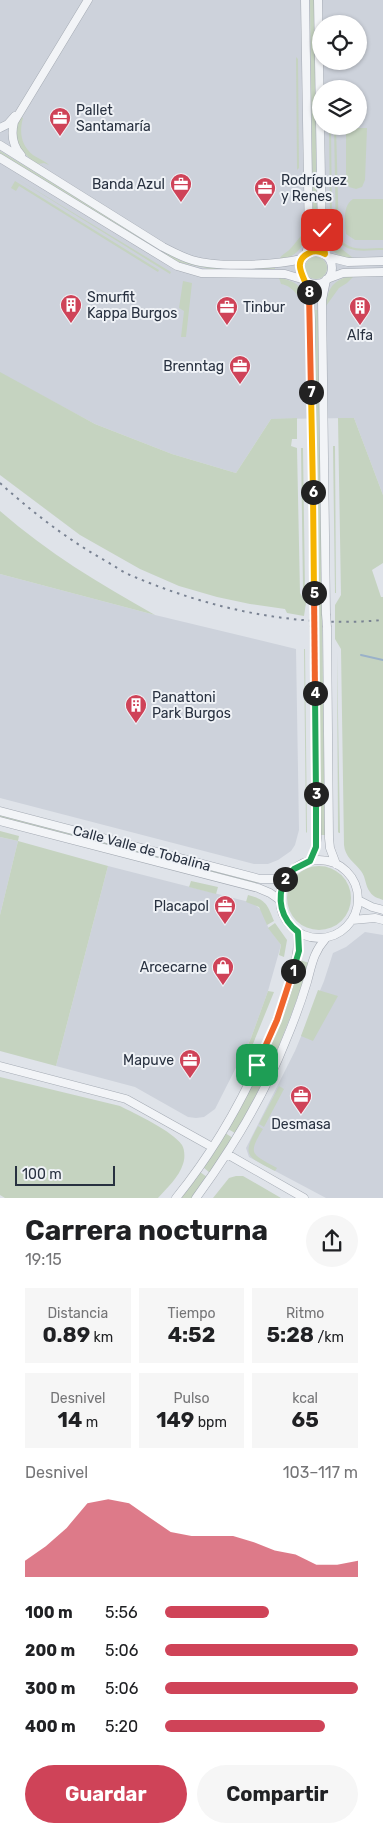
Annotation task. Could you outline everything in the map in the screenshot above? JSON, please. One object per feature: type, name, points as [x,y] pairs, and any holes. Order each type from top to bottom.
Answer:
[{"type":"street","points":[[0,128],[8,124],[18,112],[88,0]]},
{"type":"street","points":[[305,0],[309,241],[299,269],[306,280],[310,308],[317,838],[316,847],[310,861]]},
{"type":"street","points":[[318,0],[322,242],[332,269],[327,280],[322,308],[329,838],[330,848],[336,864]]},
{"type":"street","points":[[18,112],[12,129],[13,140],[18,152],[27,162]]},
{"type":"street","points":[[0,145],[163,247],[192,260],[214,264],[284,263],[304,257],[314,251],[348,262],[383,262]]},
{"type":"street","points":[[0,158],[177,266],[201,273],[277,273],[318,284],[343,273],[383,272]]},
{"type":"street","name":"Calle Valle de Tobalina","points":[[0,811],[260,879],[286,879]]},
{"type":"street","name":"Calle Valle de Tobalina","points":[[0,821],[258,888],[280,900]]},
{"type":"street","points":[[196,1198],[226,1154],[270,1076],[297,1012],[316,950],[326,938],[340,931],[352,920],[356,910],[358,900],[357,889],[352,877],[336,864],[319,860],[310,861],[298,866],[286,879],[280,893],[280,900],[284,916],[298,932],[316,938],[326,938]]},
{"type":"street","points":[[358,900],[383,910]]},
{"type":"street","points":[[352,920],[375,918],[383,920]]},
{"type":"street","points":[[176,1198],[212,1147],[242,1096],[277,1020],[299,951],[298,932]]},
{"type":"street","points":[[0,1066],[126,1098],[212,1147]]},
{"type":"street","points":[[226,1154],[304,1198]]},
{"type":"shaded area","points":[[0,0],[383,0],[383,495],[354,418],[271,419],[236,473],[172,454],[95,424],[0,373]]},
{"type":"shaded area","points":[[0,574],[155,615],[296,649],[299,830],[295,845],[291,851],[268,864],[254,864],[0,798]]},
{"type":"shaded area","points":[[0,837],[18,841],[0,915]]},
{"type":"shaded area","points":[[108,866],[253,903],[262,911],[268,927],[281,945],[268,991],[251,1038],[215,1109],[204,1117],[188,1117],[135,1087],[56,1066]]},
{"type":"shaded area","points":[[365,932],[383,935],[383,1198],[326,1198],[249,1157],[246,1148],[295,1051],[324,981],[333,953],[346,947]]},
{"type":"green space","points":[[310,0],[314,0],[314,15],[312,15],[312,70],[315,70],[315,80],[312,80],[312,135],[316,135],[317,228],[313,228]]},
{"type":"green space","points":[[296,57],[298,59],[299,168],[297,170]]},
{"type":"green space","points":[[20,116],[23,118],[21,133],[26,147],[33,155],[49,165],[44,163],[38,164],[25,154],[18,144],[16,132]]},
{"type":"green space","points":[[329,135],[331,135],[332,221],[325,227],[325,224],[330,219]]},
{"type":"green space","points":[[334,135],[336,135],[339,236],[347,245],[352,247],[364,249],[383,248],[383,250],[363,251],[351,249],[340,243],[336,237]]},
{"type":"green space","points":[[346,135],[367,135],[365,180],[362,187],[356,189],[349,187],[346,181]]},
{"type":"green space","points":[[0,151],[181,261],[212,268],[275,267],[275,269],[210,269],[178,262],[4,156]]},
{"type":"green space","points":[[16,178],[171,272],[170,274]]},
{"type":"green space","points":[[15,181],[159,270],[158,272],[19,186],[16,191],[11,188]]},
{"type":"green space","points":[[353,199],[383,199],[383,240],[355,240],[346,234],[346,210]]},
{"type":"green space","points":[[325,231],[333,238],[337,245],[353,258],[347,258],[333,251],[327,242]]},
{"type":"green space","points":[[305,232],[305,238],[298,251],[290,257],[279,259],[290,250]]},
{"type":"green space","points":[[316,257],[324,260],[327,268],[324,276],[316,279],[308,276],[305,268],[308,260]]},
{"type":"green space","points":[[347,277],[353,277],[339,288],[326,306],[331,287]]},
{"type":"green space","points":[[279,278],[295,283],[302,290],[306,305],[292,289],[281,284]]},
{"type":"green space","points":[[183,281],[192,283],[186,337],[181,337],[184,311],[179,308]]},
{"type":"green space","points":[[314,310],[318,310],[325,835],[321,835]]},
{"type":"green space","points":[[0,372],[95,424],[172,454],[236,473],[271,419],[297,418],[297,439],[292,439],[291,446],[297,448],[300,593],[306,603],[304,616],[287,613],[285,609],[217,597],[179,586],[140,569],[80,535],[0,475]]},
{"type":"green space","points":[[338,418],[354,418],[383,495],[383,563],[372,570],[381,597],[383,597],[383,900],[370,892],[363,873],[348,856],[344,845],[341,649],[335,639],[335,605],[341,595]]},
{"type":"green space","points":[[333,446],[335,446],[336,593],[335,593]]},
{"type":"green space","points":[[301,448],[303,448],[305,591],[303,590]]},
{"type":"green space","points":[[0,511],[37,541],[75,567],[155,615],[0,574]]},
{"type":"green space","points":[[305,649],[307,833],[306,832]]},
{"type":"green space","points":[[337,652],[340,833],[338,832]]},
{"type":"green space","points":[[0,815],[257,882],[257,884],[0,818]]},
{"type":"green space","points":[[0,831],[19,836],[18,841],[0,837]]},
{"type":"green space","points":[[18,841],[108,866],[56,1066],[0,1051],[0,915]]},
{"type":"green space","points":[[313,866],[325,866],[342,875],[349,886],[351,898],[349,910],[342,921],[325,930],[313,930],[301,925],[292,916],[287,904],[287,892],[292,880],[301,871]]},
{"type":"green space","points":[[191,881],[218,887],[216,894],[189,887]]},
{"type":"green space","points":[[248,895],[259,899],[265,904],[270,910],[274,921],[267,925],[259,907],[246,902]]},
{"type":"green space","points":[[275,923],[287,940],[284,957],[279,955],[281,945],[268,928]]},
{"type":"green space","points":[[300,960],[309,963],[294,1007],[277,1050],[247,1113],[235,1133],[228,1129],[240,1109],[270,1047]]},
{"type":"green space","points":[[318,990],[338,996],[313,1041],[301,1036]]},
{"type":"green space","points":[[268,991],[274,992],[244,1066],[239,1064],[251,1038]]},
{"type":"green space","points":[[0,1077],[120,1106],[134,1113],[171,1134],[182,1145],[184,1149],[184,1162],[179,1173],[158,1198],[5,1198],[0,1195]]},
{"type":"green space","points":[[279,1086],[284,1089],[264,1127],[259,1124]]},
{"type":"green space","points":[[258,1126],[263,1129],[255,1144],[255,1153],[262,1160],[277,1168],[275,1171],[258,1162],[250,1154],[250,1144]]},
{"type":"green space","points":[[225,1133],[233,1138],[210,1173],[203,1167]]},
{"type":"green space","points":[[200,1172],[207,1177],[192,1198],[181,1198]]},
{"type":"green space","points":[[243,1176],[281,1198],[213,1198],[229,1178]]},
{"type":"waterway","points":[[361,655],[383,660]]},
{"type":"railway","points":[[0,483],[37,515],[90,552],[127,573],[160,587],[222,606],[286,618],[351,622],[383,620]]},
{"type":"place","name":"Pallet Santamaría","points":[[60,137]]},
{"type":"place","name":"Banda Azul","points":[[181,203]]},
{"type":"place","name":"Rodríguez y Renes","points":[[265,207]]},
{"type":"place","name":"Smurfit Kappa Burgos","points":[[71,324]]},
{"type":"place","name":"Tinbur","points":[[227,326]]},
{"type":"place","name":"Alfa","points":[[360,326]]},
{"type":"place","name":"Brenntag","points":[[240,385]]},
{"type":"place","name":"Panattoni Park Burgos","points":[[136,724]]},
{"type":"place","name":"Placapol","points":[[225,925]]},
{"type":"place","name":"Arcecarne","points":[[223,986]]},
{"type":"place","name":"Mapuve","points":[[190,1079]]},
{"type":"place","name":"Desmasa","points":[[301,1115]]},
{"type":"route","points":[[257,1065],[277,1020],[299,951],[298,932],[284,916],[280,906],[280,893],[289,874],[298,866],[310,861],[316,847],[317,838],[310,308],[309,291],[299,266],[303,257],[308,253],[317,251],[325,254],[322,230]]}]
